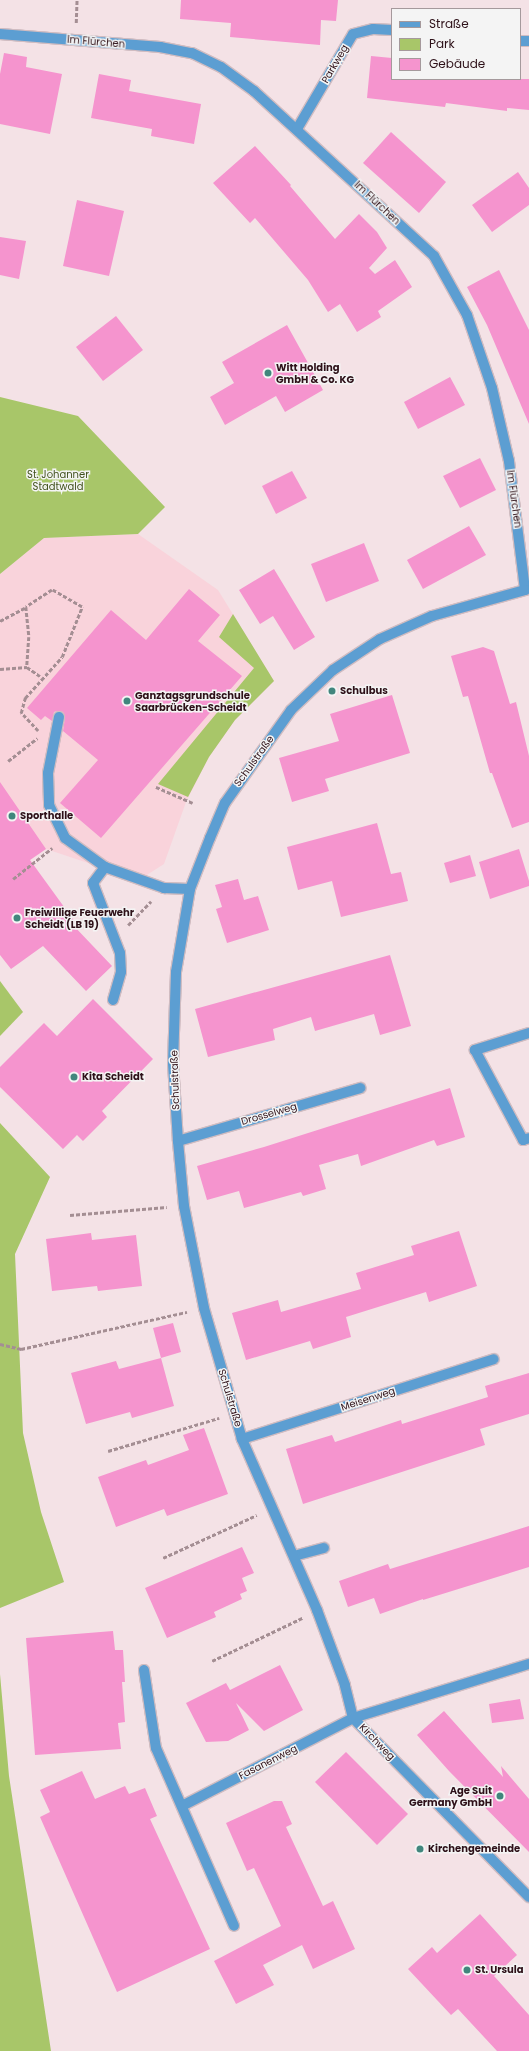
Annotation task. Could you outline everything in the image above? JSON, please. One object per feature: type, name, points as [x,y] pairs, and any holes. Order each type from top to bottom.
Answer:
[{"type":"street","name":"Parkweg","points":[[297,129],[353,34],[373,29],[391,30]]},
{"type":"street","name":"Im Flürchen","points":[[0,34],[160,47],[192,54],[221,67],[254,90],[434,256],[467,315],[492,388],[509,461],[527,591]]},
{"type":"street","name":"Schulstraße","points":[[353,1718],[345,1685],[317,1610],[242,1439],[204,1308],[184,1206],[178,1141],[173,1063],[176,972],[190,889],[204,851],[225,803],[241,778],[291,710],[333,670],[380,639],[432,616],[527,591]]},
{"type":"street","points":[[59,717],[48,773],[50,805],[65,838],[105,867],[164,888],[190,889]]},
{"type":"street","points":[[105,867],[93,883],[120,953],[121,972],[113,1000]]},
{"type":"street","points":[[529,1033],[475,1050],[522,1140],[529,1138]]},
{"type":"street","name":"Drosselweg","points":[[178,1141],[360,1088]]},
{"type":"street","name":"Meisenweg","points":[[242,1439],[494,1359]]},
{"type":"street","points":[[294,1556],[324,1548]]},
{"type":"street","name":"Kirchweg","points":[[529,1664],[353,1718],[529,1897]]},
{"type":"street","points":[[144,1670],[156,1748],[234,1926]]},
{"type":"street","name":"Fasanenweg","points":[[182,1806],[353,1718]]},
{"type":"path","points":[[76,24],[77,0]]},
{"type":"path","points":[[0,621],[26,607],[52,590],[82,606],[62,657],[25,698],[21,713],[41,735],[8,761]]},
{"type":"path","points":[[26,607],[29,637],[27,667]]},
{"type":"path","points":[[0,669],[27,667],[40,676]]},
{"type":"path","points":[[156,787],[193,803]]},
{"type":"path","points":[[13,879],[65,838]]},
{"type":"path","points":[[115,939],[149,904]]},
{"type":"path","points":[[70,1215],[184,1206]]},
{"type":"path","points":[[0,1344],[21,1349],[204,1308]]},
{"type":"path","points":[[108,1451],[235,1414]]},
{"type":"path","points":[[163,1558],[272,1508]]},
{"type":"path","points":[[212,1661],[317,1610]]},
{"type":"shaded area","name":"Ganztagsgrundschule Saarbrücken-Scheidt","points":[[138,534],[218,590],[274,681],[235,720],[209,757],[186,802],[164,864],[139,880],[46,849],[0,881],[0,574],[44,538]]},
{"type":"green space","name":"St. Johanner Stadtwald","points":[[0,397],[78,416],[165,507],[138,534],[44,538],[0,574]]},
{"type":"green space","points":[[233,614],[274,681],[235,720],[209,757],[188,797],[158,784],[254,668],[219,637]]},
{"type":"green space","points":[[0,981],[23,1012],[0,1036]]},
{"type":"green space","points":[[0,1123],[50,1177],[15,1254],[23,1433],[41,1512],[64,1582],[0,1608]]},
{"type":"green space","points":[[0,1674],[9,1776],[51,2051],[0,2051]]},
{"type":"building","points":[[181,0],[338,0],[336,21],[321,20],[320,45],[230,37],[231,23],[180,19]]},
{"type":"building","points":[[4,53],[27,57],[26,67],[62,74],[50,134],[0,124],[0,74]]},
{"type":"building","points":[[371,56],[391,58],[391,80],[529,79],[529,110],[507,108],[507,111],[446,103],[445,107],[367,98]]},
{"type":"building","points":[[99,74],[131,80],[129,91],[201,104],[194,144],[151,136],[152,129],[91,118]]},
{"type":"building","points":[[391,132],[446,182],[419,213],[363,163]]},
{"type":"building","points":[[255,146],[291,185],[290,186],[335,239],[359,214],[377,232],[387,248],[369,268],[375,274],[395,260],[412,287],[378,311],[381,317],[357,332],[340,304],[328,312],[308,280],[255,218],[250,223],[213,183]]},
{"type":"building","points":[[518,172],[529,188],[529,205],[492,232],[472,205]]},
{"type":"building","points":[[77,200],[124,211],[109,276],[63,266]]},
{"type":"building","points":[[0,237],[26,241],[19,279],[0,275]]},
{"type":"building","points":[[499,270],[529,330],[529,424],[487,325],[467,287]]},
{"type":"building","points":[[116,316],[143,350],[103,381],[76,347]]},
{"type":"building","points":[[287,325],[323,390],[285,412],[276,396],[225,425],[210,397],[234,383],[222,362]]},
{"type":"building","points":[[450,377],[465,405],[418,429],[404,402]]},
{"type":"building","points":[[480,458],[496,490],[460,508],[443,476]]},
{"type":"building","points":[[292,471],[307,498],[276,514],[262,486]]},
{"type":"building","points":[[469,526],[486,555],[423,589],[407,560]]},
{"type":"building","points":[[364,543],[379,581],[326,602],[311,564]]},
{"type":"building","points":[[274,569],[315,637],[294,650],[273,616],[260,624],[239,590]]},
{"type":"building","points":[[189,589],[220,615],[198,641],[242,676],[101,838],[60,803],[98,760],[63,731],[65,718],[63,712],[54,712],[52,721],[45,716],[41,720],[27,708],[111,610],[146,640]]},
{"type":"building","points":[[483,647],[494,651],[510,704],[516,702],[529,756],[529,822],[512,828],[492,773],[490,773],[468,696],[463,697],[451,656]]},
{"type":"building","points":[[392,695],[410,753],[325,779],[329,791],[292,802],[279,758],[339,741],[330,714]]},
{"type":"building","points":[[0,782],[46,849],[30,860],[75,922],[72,924],[112,966],[86,991],[43,946],[11,969],[0,955]]},
{"type":"building","points":[[377,823],[391,874],[401,872],[408,901],[341,917],[332,881],[298,890],[287,847]]},
{"type":"building","points":[[519,849],[529,881],[529,886],[490,899],[479,862]]},
{"type":"building","points":[[470,855],[476,876],[450,883],[444,863]]},
{"type":"building","points":[[238,879],[244,900],[258,896],[269,930],[227,943],[216,909],[222,907],[215,885]]},
{"type":"building","points":[[390,955],[411,1026],[380,1035],[374,1014],[315,1031],[311,1017],[273,1029],[275,1040],[208,1057],[195,1009]]},
{"type":"building","points":[[93,999],[153,1059],[102,1111],[107,1117],[83,1141],[77,1135],[63,1149],[0,1087],[0,1067],[44,1023],[57,1036]]},
{"type":"building","points":[[450,1088],[465,1137],[437,1146],[434,1140],[361,1166],[358,1154],[319,1165],[326,1189],[303,1196],[301,1192],[244,1208],[239,1191],[207,1200],[197,1166],[264,1147]]},
{"type":"building","points":[[459,1231],[477,1286],[429,1302],[426,1292],[346,1317],[351,1337],[313,1349],[310,1341],[246,1360],[232,1313],[278,1300],[281,1312],[361,1289],[356,1273],[414,1255],[411,1246]]},
{"type":"building","points":[[91,1233],[92,1240],[136,1235],[142,1286],[98,1291],[97,1286],[52,1291],[46,1239]]},
{"type":"building","points":[[173,1323],[181,1352],[161,1358],[153,1328]]},
{"type":"building","points":[[161,1358],[174,1406],[132,1418],[130,1412],[86,1424],[71,1373],[116,1361],[119,1369]]},
{"type":"building","points":[[529,1373],[529,1414],[480,1429],[485,1445],[303,1504],[286,1449],[332,1435],[335,1442],[401,1420],[402,1424],[488,1397],[485,1386]]},
{"type":"building","points":[[204,1428],[228,1494],[167,1516],[164,1509],[116,1527],[98,1477],[146,1460],[148,1465],[189,1450],[183,1435]]},
{"type":"building","points":[[529,1526],[529,1567],[423,1599],[380,1614],[374,1598],[348,1607],[339,1581],[388,1564],[390,1569]]},
{"type":"building","points":[[242,1547],[254,1573],[242,1578],[247,1591],[240,1594],[242,1599],[214,1612],[216,1617],[167,1638],[145,1588]]},
{"type":"building","points":[[113,1631],[115,1650],[123,1650],[125,1682],[122,1682],[125,1722],[118,1723],[121,1749],[35,1755],[26,1638]]},
{"type":"building","points":[[280,1665],[303,1710],[264,1731],[236,1703],[249,1730],[228,1741],[206,1742],[186,1703],[226,1683],[230,1690]]},
{"type":"building","points":[[520,1699],[524,1719],[492,1723],[489,1704]]},
{"type":"building","points":[[444,1711],[503,1777],[501,1766],[529,1799],[529,1852],[449,1771],[417,1735]]},
{"type":"building","points":[[346,1752],[408,1814],[377,1845],[315,1782]]},
{"type":"building","points":[[82,1771],[95,1799],[125,1786],[129,1794],[145,1788],[157,1816],[150,1819],[210,1949],[117,1992],[40,1817],[50,1812],[40,1790]]},
{"type":"building","points":[[274,1801],[282,1801],[292,1824],[286,1827],[323,1906],[333,1901],[355,1949],[313,1969],[302,1945],[263,1965],[274,1985],[236,2004],[214,1961],[281,1926],[254,1868],[247,1871],[226,1823]]},
{"type":"building","points":[[480,1914],[517,1955],[494,1976],[529,2015],[529,2051],[497,2051],[458,2009],[451,2015],[408,1969],[432,1947],[437,1953]]},
{"type":"place","name":"Witt Holding GmbH & Co. KG","points":[[268,373]]},
{"type":"place","name":"Schulbus","points":[[332,691]]},
{"type":"place","name":"Ganztagsgrundschule Saarbrücken-Scheidt","points":[[127,701]]},
{"type":"place","name":"Sporthalle","points":[[12,816]]},
{"type":"place","name":"Freiwillige Feuerwehr Scheidt (LB 19)","points":[[17,918]]},
{"type":"place","name":"Kita Scheidt","points":[[74,1077]]},
{"type":"place","name":"Age Suit Germany GmbH","points":[[500,1796]]},
{"type":"place","name":"Kirchengemeinde","points":[[420,1849]]},
{"type":"place","name":"St. Ursula","points":[[467,1970]]}]
